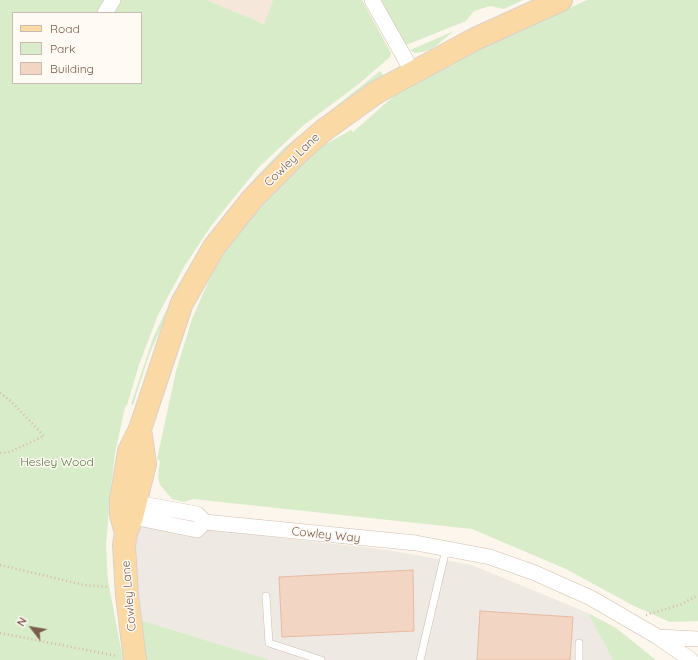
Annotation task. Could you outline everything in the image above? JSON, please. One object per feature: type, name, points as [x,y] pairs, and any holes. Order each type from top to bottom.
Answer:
[{"type":"main road","name":"Cowley Lane","points":[[130,659],[131,625],[124,545],[127,514],[145,464],[140,429],[182,303],[214,247],[253,198],[302,149],[363,101],[412,71],[475,39],[561,0]]},
{"type":"street","points":[[106,12],[113,0]]},
{"type":"street","points":[[372,0],[412,71]]},
{"type":"street","name":"Cowley Way","points":[[127,514],[197,514],[205,522],[416,543],[490,557],[535,573],[591,598],[658,636],[691,660]]},
{"type":"street","name":"Cowley Way","points":[[658,636],[698,641]]},
{"type":"street","points":[[694,660],[694,653],[698,641]]},
{"type":"lane","points":[[420,660],[446,549]]},
{"type":"lane","points":[[266,596],[269,643],[321,660]]},
{"type":"lane","points":[[579,643],[579,660]]},
{"type":"path","points":[[0,393],[11,401],[44,436],[10,452],[0,453]]},
{"type":"path","points":[[0,565],[84,584],[113,588]]},
{"type":"path","points":[[633,622],[645,616],[682,604],[698,595]]},
{"type":"path","points":[[0,633],[130,659]]},
{"type":"shaded area","points":[[207,0],[273,0],[264,24]]},
{"type":"shaded area","points":[[133,521],[388,550],[472,565],[588,613],[613,660],[270,660],[134,618]]},
{"type":"green space","name":"Hesley Wood","points":[[0,0],[207,0],[264,24],[273,0],[362,0],[391,53],[390,57],[360,83],[304,125],[258,168],[211,226],[184,267],[158,315],[139,365],[127,405],[125,407],[115,453],[106,545],[108,580],[123,660],[0,660]]},
{"type":"green space","points":[[380,0],[523,0],[504,9],[490,6],[474,11],[466,21],[406,45]]},
{"type":"green space","points":[[587,0],[698,0],[698,621],[670,622],[632,605],[566,569],[472,529],[193,499],[184,502],[172,499],[160,485],[158,477],[160,461],[157,459],[176,371],[192,319],[213,272],[233,239],[279,186],[319,148],[351,130],[353,132],[403,88],[480,49]]},
{"type":"green space","points":[[454,31],[432,49],[415,53],[410,50]]},
{"type":"green space","points":[[380,71],[384,76],[313,125],[259,176],[177,293],[149,355],[133,405],[131,404],[153,338],[171,300],[195,257],[224,215],[257,176],[285,147]]},
{"type":"green space","points":[[588,613],[616,628],[656,660],[613,660]]},
{"type":"green space","points":[[134,618],[270,660],[138,660]]},
{"type":"building","points":[[413,570],[414,631],[282,637],[279,577]]},
{"type":"building","points":[[480,611],[573,617],[570,660],[477,660]]}]
